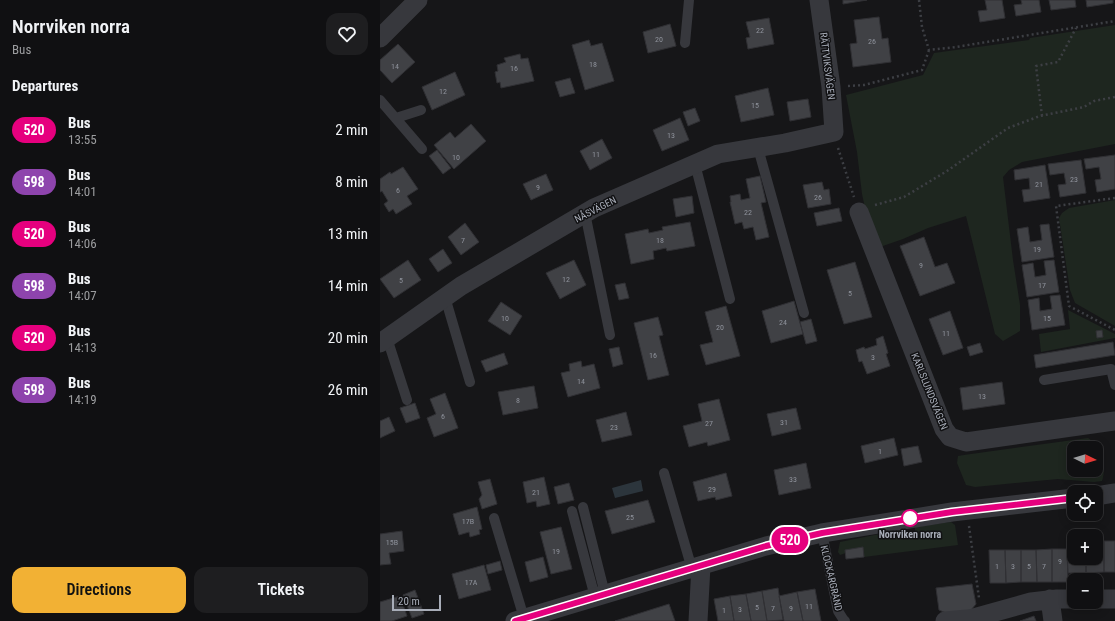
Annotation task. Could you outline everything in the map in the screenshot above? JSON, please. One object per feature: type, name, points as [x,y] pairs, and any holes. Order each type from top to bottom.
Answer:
[{"type":"street","points":[[380,38],[418,0]]},
{"type":"street","name":"RÄTTVIKSVÄGEN","points":[[818,0],[832,87],[834,132]]},
{"type":"street","name":"NÅSVÄGEN","points":[[384,340],[461,286],[594,208],[718,154],[785,143],[834,132]]},
{"type":"street","name":"KARLSLUNDSVÄGEN","points":[[859,212],[944,429],[950,437],[966,442],[1115,421]]},
{"type":"street","points":[[1103,495],[1115,493]]},
{"type":"street","points":[[520,620],[766,546],[822,533],[952,512],[1067,499]]},
{"type":"street","points":[[697,567],[698,621]]},
{"type":"street","points":[[945,621],[965,620],[1030,602],[1067,599]]},
{"type":"street","points":[[1103,599],[1115,599]]},
{"type":"street","points":[[1050,600],[1053,621]]},
{"type":"lane","points":[[685,43],[689,0]]},
{"type":"lane","points":[[380,100],[422,149]]},
{"type":"lane","points":[[396,118],[421,110]]},
{"type":"lane","points":[[758,148],[804,313]]},
{"type":"lane","points":[[696,164],[730,300]]},
{"type":"lane","points":[[585,213],[610,335]]},
{"type":"lane","points":[[445,297],[470,382]]},
{"type":"lane","points":[[384,340],[407,400]]},
{"type":"lane","points":[[1044,380],[1111,369],[1115,385]]},
{"type":"lane","points":[[664,473],[697,567]]},
{"type":"lane","points":[[583,507],[600,596]]},
{"type":"lane","points":[[572,511],[600,596]]},
{"type":"lane","points":[[494,518],[520,620]]},
{"type":"lane","name":"KLOCKARGRÄND","points":[[822,533],[838,611],[845,621]]},
{"type":"path","points":[[832,87],[864,85],[922,70],[929,50],[922,27],[919,0]]},
{"type":"path","points":[[929,50],[1115,21]]},
{"type":"path","points":[[1042,116],[1036,66],[1058,62],[1076,28]]},
{"type":"path","points":[[834,132],[859,212],[872,206],[904,197],[947,171],[1008,128],[1042,116],[1084,107],[1094,101],[1115,96]]},
{"type":"path","points":[[1115,198],[1056,206],[1069,306],[1115,330]]},
{"type":"path","points":[[971,540],[977,586]]},
{"type":"shaded area","points":[[1115,25],[1115,144],[1022,162],[1009,170],[1003,177],[1020,305],[1020,331],[1003,341],[995,334],[966,216],[928,228],[880,247],[867,217],[846,95],[923,75],[934,53],[1029,40],[1030,38]]},
{"type":"shaded area","points":[[1115,200],[1115,326],[1075,303],[1070,290],[1059,218],[1062,213],[1069,208]]},
{"type":"shaded area","points":[[1068,310],[1115,334],[1115,338],[1041,352],[1039,334],[1070,329]]},
{"type":"shaded area","points":[[1088,438],[1092,441],[1067,441],[1067,477],[1103,477],[1102,481],[1094,482],[1058,479],[975,487],[966,485],[957,463],[958,456]]},
{"type":"shaded area","points":[[641,480],[643,491],[615,498],[612,488]]},
{"type":"shaded area","points":[[951,522],[955,525],[958,545],[864,557],[863,547],[840,555],[838,552],[840,542],[904,529],[905,535],[915,532],[915,527]]},
{"type":"building","points":[[843,0],[867,0],[843,4]]},
{"type":"building","points":[[985,0],[1002,0],[1005,18],[980,22],[978,11],[987,10]]},
{"type":"building","points":[[1021,0],[1039,0],[1041,12],[1016,16],[1014,5],[1022,4]]},
{"type":"building","points":[[1049,0],[1075,0],[1076,7],[1051,10]]},
{"type":"building","points":[[1086,0],[1113,0],[1113,3],[1087,7]]},
{"type":"building","points":[[879,17],[882,39],[888,38],[891,62],[853,67],[850,44],[857,43],[854,20]]},
{"type":"building","points":[[769,18],[774,44],[748,49],[746,38],[750,37],[746,22]]},
{"type":"building","points":[[670,24],[676,46],[648,53],[643,32]]},
{"type":"building","points":[[589,40],[591,46],[602,43],[614,81],[585,90],[572,45]]},
{"type":"building","points":[[398,44],[415,62],[392,83],[380,70],[380,60]]},
{"type":"building","points":[[520,54],[521,59],[528,58],[534,81],[501,88],[500,82],[497,83],[495,72],[498,71],[497,65],[506,62],[504,58]]},
{"type":"building","points":[[455,72],[465,95],[432,110],[422,87]]},
{"type":"building","points":[[570,78],[575,93],[560,97],[555,82]]},
{"type":"building","points":[[768,88],[774,115],[741,122],[735,96]]},
{"type":"building","points":[[808,99],[811,117],[790,121],[787,102]]},
{"type":"building","points":[[695,108],[700,121],[688,126],[683,112]]},
{"type":"building","points":[[680,118],[689,140],[662,151],[653,130]]},
{"type":"building","points":[[471,124],[486,141],[454,169],[434,145],[450,132],[455,138]]},
{"type":"building","points":[[602,139],[612,158],[590,170],[580,151]]},
{"type":"building","points":[[437,150],[451,168],[443,174],[429,156]]},
{"type":"building","points":[[1115,155],[1115,189],[1097,192],[1095,180],[1101,179],[1099,167],[1086,169],[1084,159]]},
{"type":"building","points":[[1081,160],[1086,193],[1060,197],[1058,185],[1066,184],[1064,173],[1050,175],[1048,164]]},
{"type":"building","points":[[1045,165],[1050,198],[1024,202],[1022,190],[1030,189],[1029,178],[1015,180],[1014,170]]},
{"type":"building","points":[[403,167],[418,189],[407,196],[412,204],[396,214],[393,209],[389,212],[384,204],[388,201],[382,191],[380,192],[380,179],[390,172],[391,174]]},
{"type":"building","points":[[546,174],[553,190],[531,200],[523,184]]},
{"type":"building","points":[[760,176],[766,202],[761,203],[769,237],[756,240],[753,227],[744,229],[742,222],[735,224],[730,196],[740,194],[741,200],[750,198],[746,179]]},
{"type":"building","points":[[822,182],[824,190],[829,189],[831,204],[808,208],[803,185]]},
{"type":"building","points":[[692,196],[694,213],[676,217],[673,199]]},
{"type":"building","points":[[839,208],[842,221],[817,226],[814,213]]},
{"type":"building","points":[[690,222],[695,246],[667,251],[666,248],[653,251],[654,259],[631,264],[625,234],[648,229],[649,233],[663,230],[662,227]]},
{"type":"building","points":[[465,223],[479,242],[461,255],[448,237]]},
{"type":"building","points":[[1049,224],[1054,257],[1022,262],[1017,229],[1028,227],[1030,242],[1042,240],[1040,225]]},
{"type":"building","points":[[924,237],[935,267],[947,263],[955,283],[920,296],[900,246]]},
{"type":"building","points":[[443,249],[452,263],[438,272],[429,259]]},
{"type":"building","points":[[408,260],[421,280],[394,298],[380,279]]},
{"type":"building","points":[[574,260],[586,285],[560,299],[546,273]]},
{"type":"building","points":[[1054,260],[1059,292],[1027,297],[1022,265],[1033,263],[1035,277],[1046,275],[1044,261]]},
{"type":"building","points":[[855,262],[872,317],[844,324],[827,270]]},
{"type":"building","points":[[625,283],[629,298],[619,300],[615,285]]},
{"type":"building","points":[[1060,295],[1065,325],[1032,330],[1028,300],[1039,298],[1040,311],[1052,309],[1050,296]]},
{"type":"building","points":[[794,301],[803,334],[771,343],[762,311]]},
{"type":"building","points":[[501,302],[522,316],[510,335],[488,321]]},
{"type":"building","points":[[726,306],[740,356],[706,365],[700,345],[713,342],[705,312]]},
{"type":"building","points":[[950,311],[963,348],[943,355],[929,319]]},
{"type":"building","points":[[658,317],[663,335],[659,336],[669,375],[648,380],[634,323]]},
{"type":"building","points":[[811,319],[817,341],[806,344],[800,322]]},
{"type":"building","points":[[1102,330],[1103,337],[1097,338],[1096,331]]},
{"type":"building","points":[[883,336],[890,366],[867,374],[862,361],[859,362],[856,350],[877,345],[876,339]]},
{"type":"building","points":[[1113,342],[1115,355],[1036,368],[1034,355]]},
{"type":"building","points":[[980,343],[983,352],[970,356],[967,347]]},
{"type":"building","points":[[619,347],[623,364],[613,367],[609,349]]},
{"type":"building","points":[[504,353],[508,364],[486,372],[481,361]]},
{"type":"building","points":[[581,361],[582,367],[594,364],[600,388],[568,397],[561,373],[570,371],[569,364]]},
{"type":"building","points":[[1002,382],[1005,404],[963,410],[960,388]]},
{"type":"building","points":[[534,386],[538,408],[503,415],[498,392]]},
{"type":"building","points":[[445,393],[458,428],[434,437],[427,418],[436,414],[430,399]]},
{"type":"building","points":[[719,399],[730,440],[708,446],[707,442],[689,447],[683,426],[702,421],[698,404]]},
{"type":"building","points":[[415,403],[420,418],[406,423],[400,408]]},
{"type":"building","points":[[796,408],[801,429],[772,436],[767,414]]},
{"type":"building","points":[[626,412],[632,435],[602,442],[596,420]]},
{"type":"building","points":[[389,417],[395,431],[380,438],[380,421]]},
{"type":"building","points":[[894,438],[898,455],[865,463],[861,446]]},
{"type":"building","points":[[918,446],[922,462],[904,466],[901,449]]},
{"type":"building","points":[[806,463],[811,488],[779,495],[774,470]]},
{"type":"building","points":[[726,473],[732,496],[716,500],[715,497],[698,501],[693,482]]},
{"type":"building","points":[[544,477],[550,504],[537,507],[536,501],[527,503],[523,482]]},
{"type":"building","points":[[490,479],[497,504],[482,509],[479,499],[482,495],[478,482]]},
{"type":"building","points":[[569,483],[574,500],[558,504],[554,487]]},
{"type":"building","points":[[648,500],[655,522],[612,534],[605,511]]},
{"type":"building","points":[[477,507],[482,529],[479,530],[480,534],[470,537],[469,532],[459,535],[453,514]]},
{"type":"building","points":[[561,527],[572,569],[551,574],[540,532]]},
{"type":"building","points":[[402,531],[404,551],[389,553],[391,564],[380,565],[380,534]]},
{"type":"building","points":[[1104,541],[1104,572],[1086,573],[1086,565],[1103,565]]},
{"type":"building","points":[[1104,541],[1115,541],[1115,572],[1104,572]]},
{"type":"building","points":[[863,547],[864,557],[846,559],[845,550]]},
{"type":"building","points":[[1052,549],[1052,582],[1037,582],[1036,550]]},
{"type":"building","points":[[1052,549],[1067,549],[1067,582],[1052,582]]},
{"type":"building","points":[[989,550],[1005,550],[1006,583],[990,583]]},
{"type":"building","points":[[1005,550],[1021,550],[1021,582],[1006,583]]},
{"type":"building","points":[[1021,550],[1036,550],[1037,582],[1021,582]]},
{"type":"building","points":[[543,557],[548,577],[530,582],[525,562]]},
{"type":"building","points":[[500,561],[502,570],[488,574],[486,565]]},
{"type":"building","points":[[484,565],[491,590],[459,599],[452,574]]},
{"type":"building","points":[[1068,565],[1086,565],[1086,573],[1068,573]]},
{"type":"building","points":[[972,584],[976,604],[971,610],[946,613],[939,610],[936,588]]},
{"type":"building","points":[[778,588],[783,620],[767,621],[762,591]]},
{"type":"building","points":[[815,589],[821,621],[803,621],[797,592]]},
{"type":"building","points":[[415,590],[424,614],[412,618],[403,595]]},
{"type":"building","points":[[762,591],[767,621],[751,621],[746,594]]},
{"type":"building","points":[[797,592],[803,621],[784,621],[779,596]]},
{"type":"building","points":[[746,594],[751,621],[734,621],[730,596]]},
{"type":"building","points":[[400,596],[407,616],[392,621],[380,621],[380,602]]},
{"type":"building","points":[[730,596],[734,621],[718,621],[714,599]]},
{"type":"building","points":[[669,604],[675,621],[615,621]]},
{"type":"building","points":[[1034,616],[1036,621],[1020,621]]},
{"type":"bus line","name":"520","points":[[515,621],[766,546],[822,533],[952,512],[1067,499]]},
{"type":"place","name":"Norrviken norra","points":[[910,518]]}]
